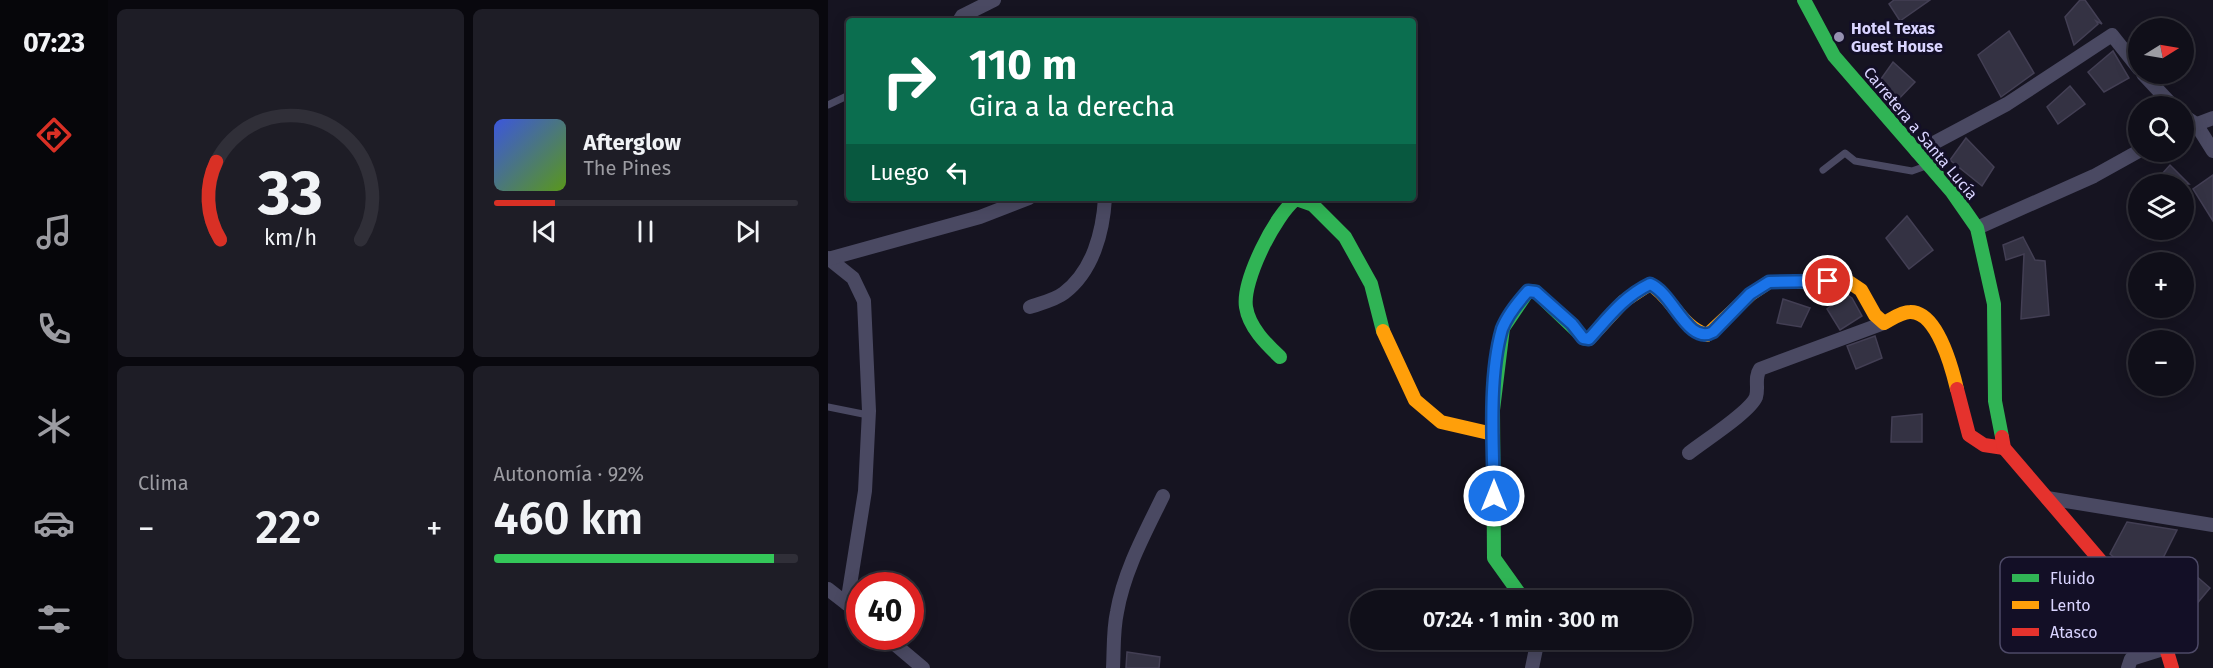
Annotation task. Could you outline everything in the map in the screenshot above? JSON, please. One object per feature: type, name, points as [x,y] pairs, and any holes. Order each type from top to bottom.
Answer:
[{"type":"street","points":[[961,18],[994,0]]},
{"type":"street","name":"Carretera a Santa Lucía","points":[[1804,0],[1834,56],[1952,192],[1977,228],[1994,304],[1995,401],[2004,448],[2097,557]]},
{"type":"street","points":[[1917,152],[2007,104],[2112,35],[2128,55]]},
{"type":"street","points":[[2152,84],[2164,96]]},
{"type":"street","points":[[2194,122],[2213,118]]},
{"type":"street","points":[[2194,130],[2213,151]]},
{"type":"street","points":[[1977,228],[2094,176],[2128,157]]},
{"type":"street","points":[[828,259],[980,218],[1022,201]]},
{"type":"street","points":[[1030,307],[1064,294],[1074,284],[1094,254],[1104,225],[1105,201]]},
{"type":"street","points":[[1280,357],[1261,339],[1245,305],[1249,286],[1273,228],[1285,208],[1294,201]]},
{"type":"street","points":[[1301,201],[1313,206],[1346,237],[1371,284],[1383,332],[1415,400],[1441,422],[1494,434]]},
{"type":"street","points":[[828,259],[853,278],[864,302],[868,415],[865,491],[852,572]]},
{"type":"street","points":[[1517,590],[1494,558],[1496,371],[1503,328],[1528,291],[1536,292],[1572,324],[1583,338],[1589,339],[1605,318],[1634,291],[1650,284],[1659,288],[1687,324],[1697,333],[1707,335],[1713,332],[1750,294],[1769,282],[1848,282],[1861,290],[1875,315],[1884,323]]},
{"type":"street","points":[[1689,453],[1750,408],[1756,397],[1756,375],[1760,369],[1884,323],[1906,312],[1915,312],[1925,317],[1934,327],[1948,361],[1969,435],[1983,445],[2004,448]]},
{"type":"street","points":[[1113,668],[1116,614],[1122,591],[1132,559],[1163,496]]},
{"type":"street","points":[[2047,498],[2213,525]]},
{"type":"street","points":[[828,589],[846,603]]},
{"type":"street","points":[[902,650],[923,668]]},
{"type":"street","points":[[1532,668],[1536,650]]},
{"type":"street","points":[[2128,668],[2131,658],[2148,653]]},
{"type":"street","name":"Carretera a Santa Lucía","points":[[2168,653],[2172,668]]},
{"type":"lane","points":[[828,105],[846,96]]},
{"type":"lane","points":[[1823,170],[1845,153],[1856,161],[1912,171],[1928,165]]},
{"type":"lane","points":[[828,407],[868,415]]},
{"type":"building","points":[[1894,0],[1930,0],[1900,21],[1889,4]]},
{"type":"building","points":[[2080,0],[2085,0],[2102,24],[2096,21],[2098,24],[2074,45],[2065,17]]},
{"type":"building","points":[[2009,31],[2034,73],[2001,97],[1978,55]]},
{"type":"building","points":[[2113,51],[2128,79],[2104,92],[2088,72]]},
{"type":"building","points":[[1893,62],[1915,82],[1893,105],[1876,86]]},
{"type":"building","points":[[2070,86],[2085,104],[2058,124],[2047,107]]},
{"type":"building","points":[[1966,138],[1994,167],[1982,186],[1950,160]]},
{"type":"building","points":[[2170,165],[2179,174],[2162,174]]},
{"type":"building","points":[[2213,175],[2213,221],[2194,191]]},
{"type":"building","points":[[1907,216],[1933,250],[1909,269],[1886,238]]},
{"type":"building","points":[[2023,237],[2035,260],[2045,261],[2049,315],[2021,319],[2024,254],[2006,260],[2003,245]]},
{"type":"building","points":[[1846,294],[1852,298],[1862,316],[1840,330],[1827,309]]},
{"type":"building","points":[[1783,299],[1810,308],[1801,327],[1777,323]]},
{"type":"building","points":[[1875,336],[1882,358],[1856,369],[1847,346]]},
{"type":"building","points":[[1922,414],[1922,442],[1891,442],[1892,417]]},
{"type":"building","points":[[2127,522],[2177,530],[2164,557],[2114,557],[2110,554]]},
{"type":"building","points":[[2198,578],[2210,588],[2198,602]]},
{"type":"building","points":[[1127,652],[1160,657],[1159,668],[1126,668]]},
{"type":"traffic: fast","points":[[1804,0],[1834,56],[1952,192],[1977,228],[1994,304],[1995,401],[2002,437]]},
{"type":"traffic: fast","points":[[1280,357],[1254,328],[1246,307],[1246,296],[1249,281],[1270,233],[1294,201]]},
{"type":"traffic: fast","points":[[1302,201],[1313,205],[1345,237],[1371,284],[1383,331]]},
{"type":"traffic: fast","points":[[1517,590],[1494,558],[1493,410],[1503,328],[1528,291],[1536,292],[1579,333]]},
{"type":"traffic: slow","points":[[1579,333],[1583,338],[1589,339],[1624,301],[1650,284],[1665,297],[1683,319],[1707,335],[1751,294],[1769,282],[1849,282],[1861,290],[1875,315],[1884,323],[1907,312],[1920,314],[1928,321],[1942,342],[1957,389]]},
{"type":"traffic: slow","points":[[1383,331],[1415,400],[1441,422],[1493,434]]},
{"type":"traffic: jam","points":[[1957,389],[1969,435],[1984,445],[2004,448]]},
{"type":"traffic: jam","points":[[2002,437],[2004,448],[2097,557]]},
{"type":"traffic: jam","points":[[2168,653],[2172,668]]},
{"type":"place","name":"Hotel Texas Guest House","points":[[1839,37]]},
{"type":"route","points":[[1494,496],[1493,410],[1503,328],[1528,291],[1536,292],[1572,324],[1583,338],[1589,339],[1605,318],[1634,291],[1650,284],[1659,288],[1687,324],[1697,333],[1707,335],[1713,332],[1750,294],[1769,282],[1828,281]]}]
